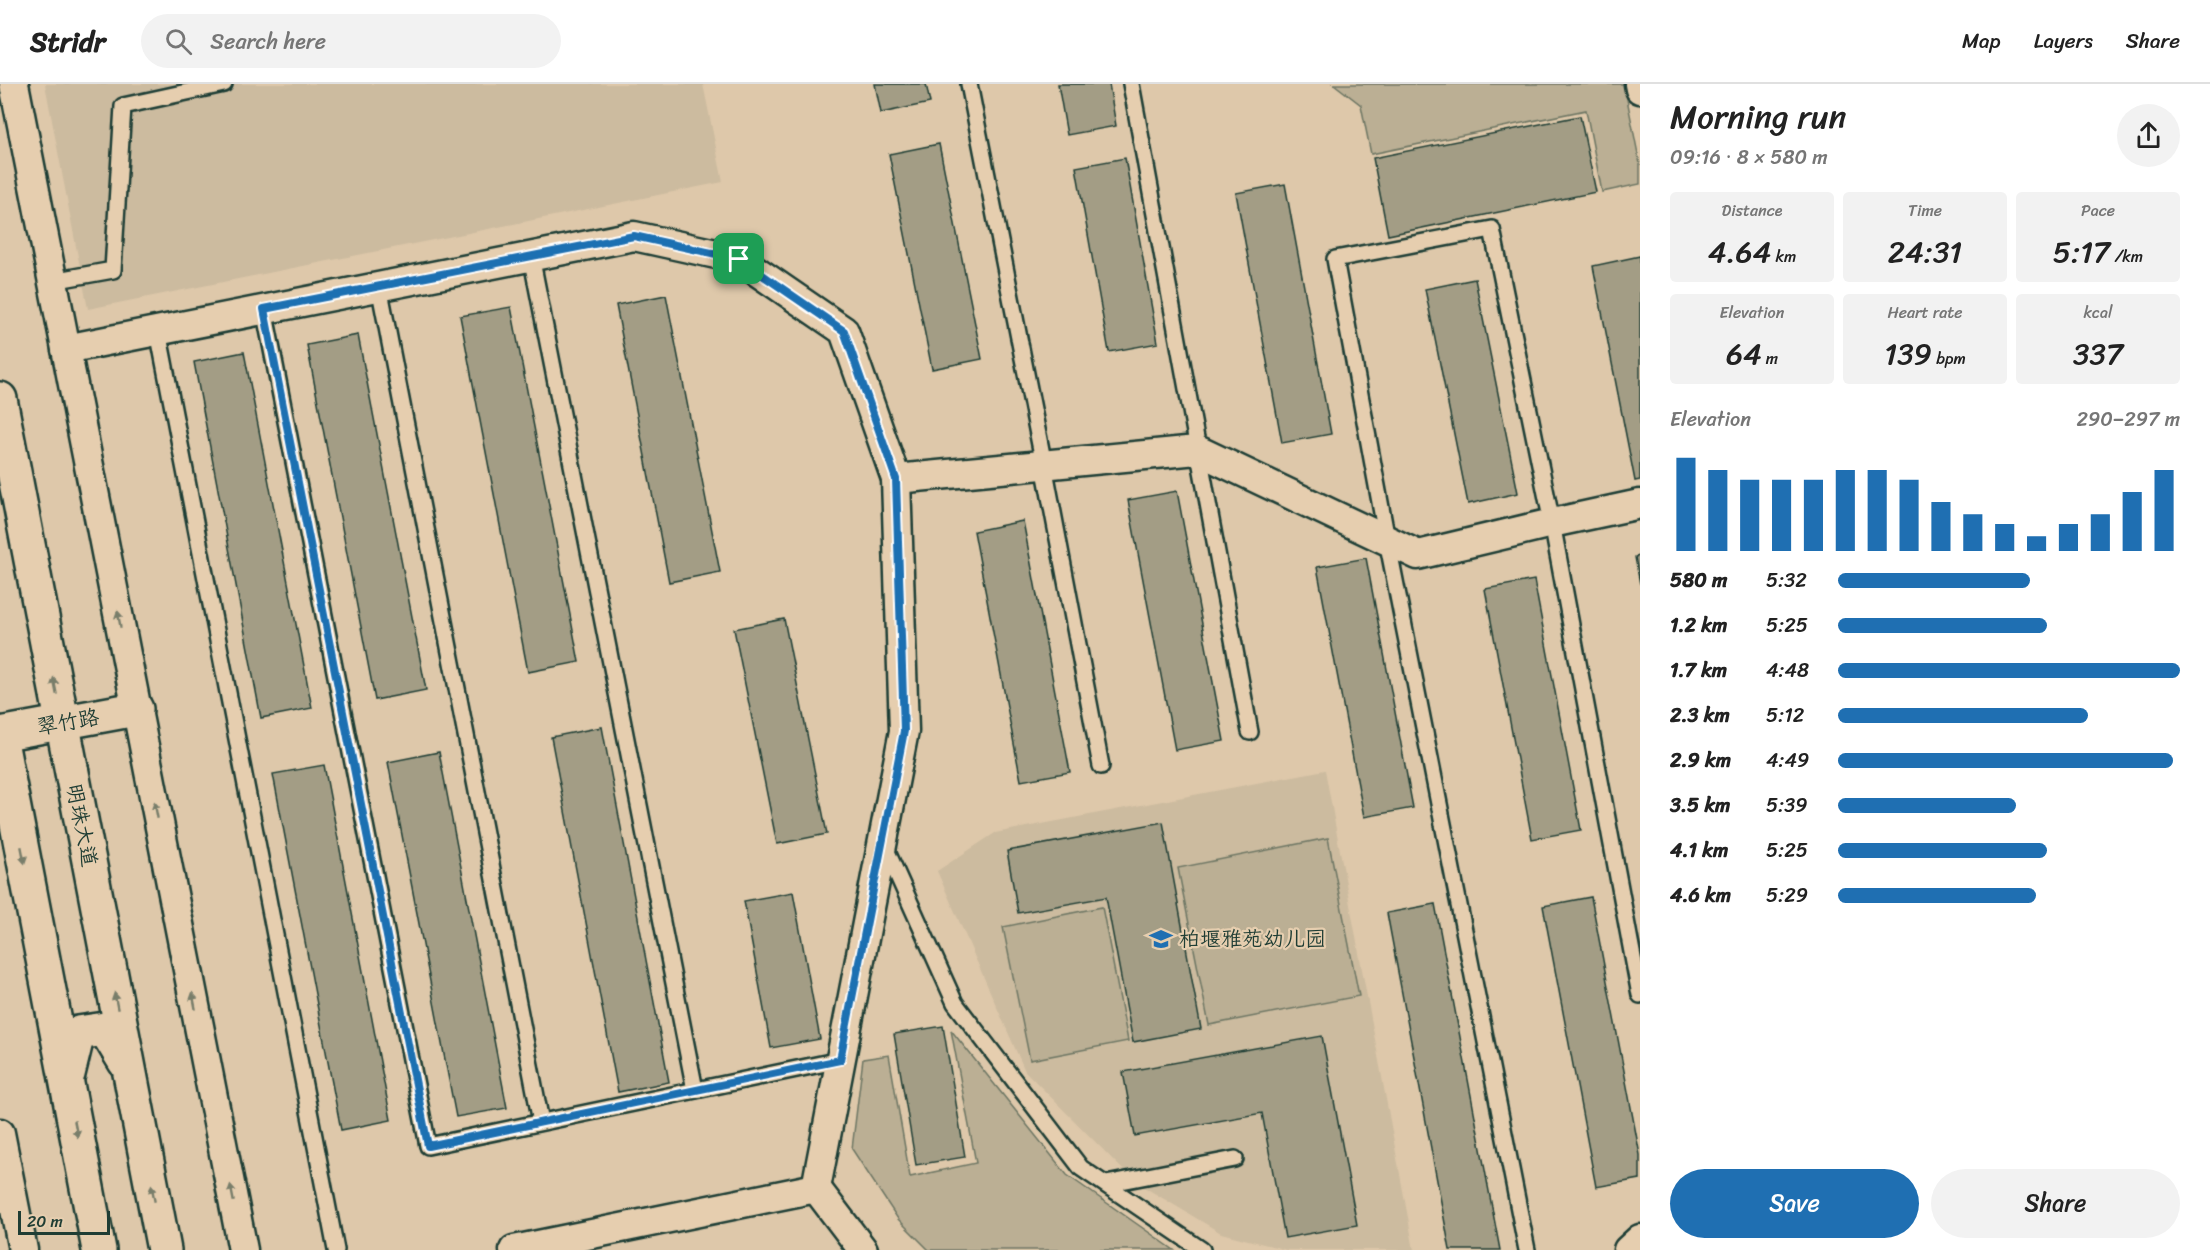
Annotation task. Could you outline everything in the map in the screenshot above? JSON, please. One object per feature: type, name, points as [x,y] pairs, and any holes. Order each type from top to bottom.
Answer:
[{"type":"main road","name":"明珠大道","points":[[0,399],[164,1250]]},
{"type":"main road","name":"翠竹路","points":[[0,735],[136,709]]},
{"type":"main road","points":[[0,735],[99,1250]]},
{"type":"main road","points":[[66,1081],[78,1034],[105,1029],[129,1069]]},
{"type":"street","points":[[14,84],[243,1250]]},
{"type":"street","points":[[1639,84],[1640,89]]},
{"type":"street","points":[[66,349],[634,236],[739,259],[844,331],[896,479],[904,731],[816,1188],[863,1250]]},
{"type":"street","points":[[896,479],[1197,450],[1418,555],[1640,504]]},
{"type":"street","points":[[0,1132],[23,1250]]},
{"type":"street","points":[[514,1250],[816,1188]]},
{"type":"street","points":[[1628,1250],[1640,1239]]},
{"type":"lane","points":[[52,281],[114,270],[123,106],[224,84]]},
{"type":"lane","points":[[969,84],[1101,766]]},
{"type":"lane","points":[[1131,84],[1250,732]]},
{"type":"lane","points":[[1527,1250],[1387,540],[1335,259],[1492,228],[1552,523],[1640,995]]},
{"type":"lane","points":[[531,256],[695,1090]]},
{"type":"lane","points":[[379,286],[541,1122]]},
{"type":"lane","points":[[264,309],[428,1146],[840,1060]]},
{"type":"lane","points":[[158,331],[336,1250]]},
{"type":"lane","points":[[883,841],[955,1003],[1081,1168],[1202,1250]]},
{"type":"lane","points":[[1106,1184],[1235,1159]]},
{"type":"shaded area","points":[[45,84],[703,84],[723,182],[88,309]]},
{"type":"shaded area","points":[[1334,84],[1624,84],[1640,164],[1640,184],[1602,192],[1586,110],[1371,154],[1361,105]]},
{"type":"shaded area","points":[[1325,770],[1414,1250],[1287,1250],[1221,1233],[1134,1181],[1025,1071],[937,871],[995,833]]},
{"type":"shaded area","points":[[1328,838],[1359,996],[1209,1025],[1178,868]]},
{"type":"shaded area","points":[[1102,907],[1128,1041],[1030,1060],[1003,927]]},
{"type":"shaded area","points":[[951,1030],[1067,1175],[1174,1250],[929,1250],[898,1219],[852,1149],[863,1059],[889,1055],[910,1177],[976,1163]]},
{"type":"building","points":[[875,84],[926,84],[930,103],[881,113]]},
{"type":"building","points":[[1058,84],[1109,84],[1116,126],[1067,135]]},
{"type":"building","points":[[1580,116],[1596,192],[1388,235],[1373,158]]},
{"type":"building","points":[[939,144],[982,359],[932,369],[889,154]]},
{"type":"building","points":[[1125,158],[1158,343],[1109,352],[1076,167]]},
{"type":"building","points":[[1285,184],[1331,434],[1282,443],[1236,193]]},
{"type":"building","points":[[1640,256],[1640,480],[1635,481],[1593,266]]},
{"type":"building","points":[[1475,279],[1518,493],[1468,504],[1425,289]]},
{"type":"building","points":[[666,295],[720,572],[669,582],[616,305]]},
{"type":"building","points":[[511,307],[579,662],[528,672],[460,316]]},
{"type":"building","points":[[358,335],[426,690],[375,700],[307,345]]},
{"type":"building","points":[[244,352],[312,708],[261,718],[194,362]]},
{"type":"building","points":[[1177,491],[1224,741],[1175,750],[1128,500]]},
{"type":"building","points":[[1023,521],[1070,772],[1021,781],[974,531]]},
{"type":"building","points":[[1640,556],[1640,584],[1635,557]]},
{"type":"building","points":[[1366,558],[1413,808],[1364,817],[1317,567]]},
{"type":"building","points":[[1534,580],[1581,830],[1532,839],[1485,589]]},
{"type":"building","points":[[784,619],[827,834],[777,844],[734,629]]},
{"type":"building","points":[[602,727],[669,1082],[618,1092],[551,737]]},
{"type":"building","points":[[439,752],[507,1108],[456,1117],[388,762]]},
{"type":"building","points":[[324,765],[391,1120],[341,1130],[273,774]]},
{"type":"building","points":[[1163,822],[1201,1029],[1133,1042],[1106,897],[1018,913],[1007,851]]},
{"type":"building","points":[[793,892],[820,1039],[771,1048],[744,901]]},
{"type":"building","points":[[1591,897],[1640,1155],[1640,1179],[1596,1187],[1543,906]]},
{"type":"building","points":[[1435,904],[1500,1250],[1450,1250],[1387,913]]},
{"type":"building","points":[[943,1026],[965,1157],[916,1165],[894,1034]]},
{"type":"building","points":[[1322,1036],[1357,1225],[1285,1238],[1262,1113],[1135,1136],[1123,1072]]},
{"type":"place","name":"柏堰雅苑幼儿园","points":[[1161,939]]},
{"type":"route","points":[[634,236],[739,259],[844,331],[896,479],[904,731],[840,1060],[428,1146],[264,309],[634,236]]}]
